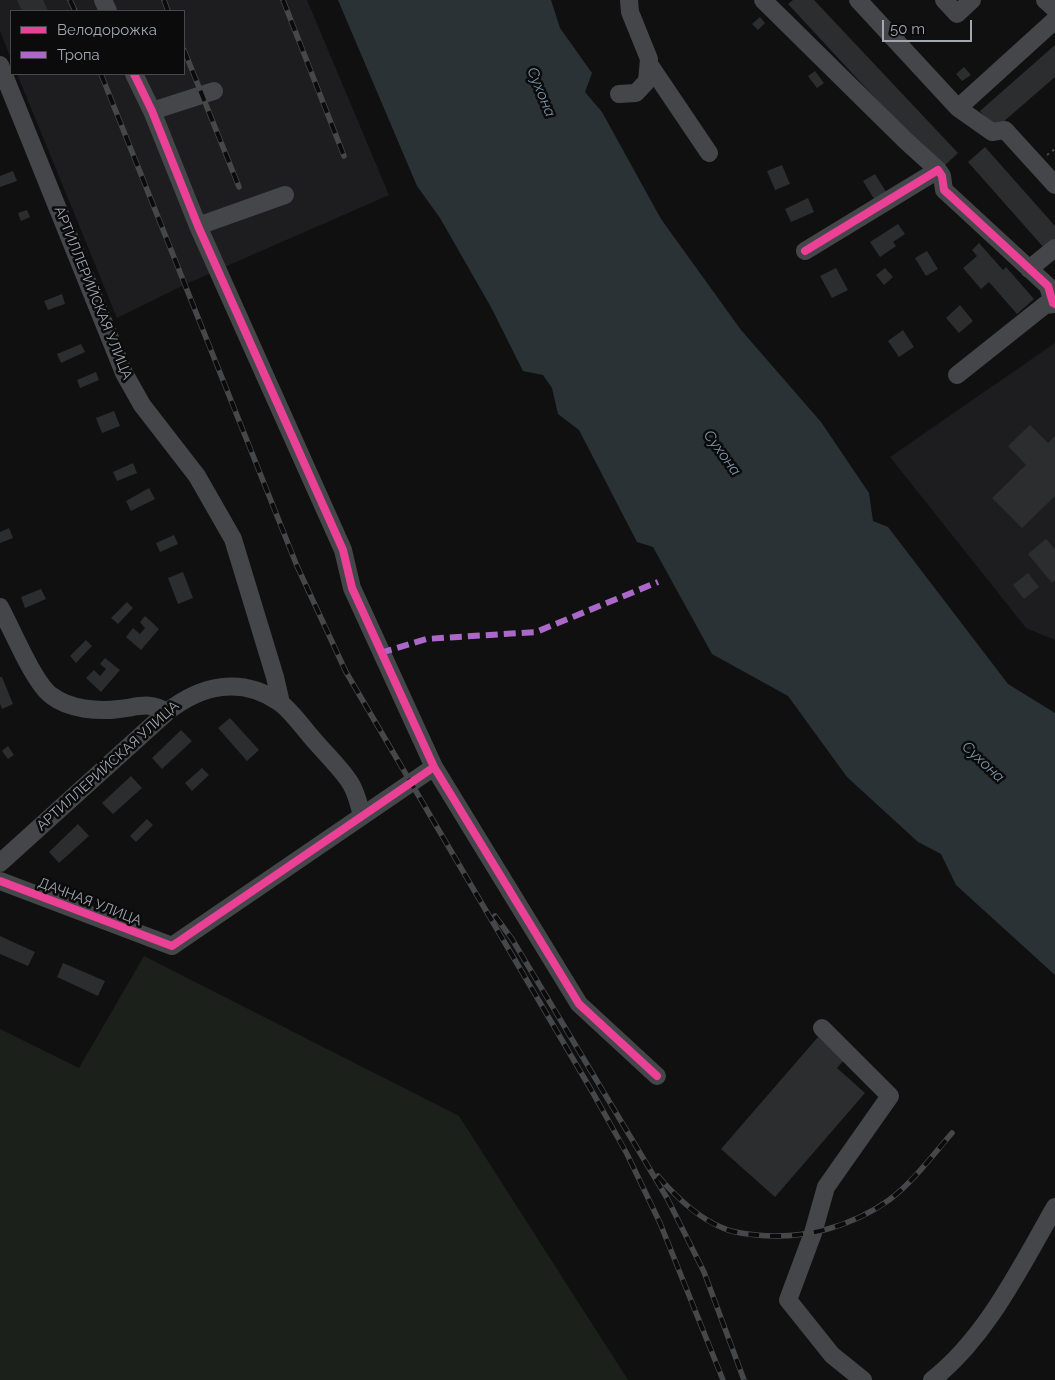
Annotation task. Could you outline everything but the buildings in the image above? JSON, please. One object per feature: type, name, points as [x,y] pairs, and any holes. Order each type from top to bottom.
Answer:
[{"type":"street","points":[[619,94],[636,93],[647,81],[649,64],[649,59],[630,12],[629,0]]},
{"type":"street","points":[[763,0],[938,170],[942,176],[944,190],[1048,286],[1054,303],[1045,305],[957,375]]},
{"type":"street","points":[[858,0],[958,108],[992,132],[1005,130],[1055,185]]},
{"type":"street","points":[[944,0],[957,14],[972,0]]},
{"type":"street","points":[[1045,0],[1055,9]]},
{"type":"street","points":[[958,108],[1055,20]]},
{"type":"street","points":[[649,64],[709,153]]},
{"type":"street","name":"АРТИЛЛЕРИЙСКАЯ УЛИЦА","points":[[0,65],[124,373],[142,405],[197,476],[233,539],[275,677],[281,703]]},
{"type":"street","points":[[134,75],[152,111],[198,226],[343,550],[352,588],[434,767],[579,1004],[657,1076]]},
{"type":"street","points":[[152,111],[214,91]]},
{"type":"street","points":[[805,252],[938,170]]},
{"type":"street","points":[[198,226],[285,195]]},
{"type":"street","points":[[1029,269],[1055,248]]},
{"type":"street","points":[[0,607],[36,677],[51,696],[76,706],[105,710],[150,705],[167,712]]},
{"type":"street","name":"АРТИЛЛЕРИЙСКАЯ УЛИЦА","points":[[0,863],[181,701],[197,693],[227,686],[261,691],[281,703],[352,785],[362,815]]},
{"type":"street","points":[[362,815],[434,767]]},
{"type":"street","name":"ДАЧНАЯ УЛИЦА","points":[[0,881],[172,946],[362,815]]},
{"type":"street","points":[[822,1028],[890,1096],[826,1187],[813,1233],[788,1300],[832,1354],[863,1380]]},
{"type":"street","points":[[932,1380],[950,1366],[998,1307],[1055,1207]]},
{"type":"shaded area","points":[[0,0],[307,0],[389,195],[188,283],[117,318],[17,75],[185,75],[185,10],[10,10],[10,56],[0,31]]},
{"type":"shaded area","points":[[1055,343],[1055,640],[1026,628],[890,457]]},
{"type":"shaded area","points":[[144,956],[459,1116],[628,1380],[0,1380],[0,1029],[79,1068]]},
{"type":"water","name":"Сухона","points":[[338,0],[551,0],[560,28],[592,73],[585,92],[602,112],[661,219],[741,330],[821,422],[869,493],[873,521],[888,527],[1008,684],[1055,713],[1055,975],[956,885],[941,854],[918,842],[847,777],[788,696],[712,654],[653,547],[637,542],[579,430],[558,414],[552,388],[543,375],[523,371],[492,309],[440,218],[417,186]]},
{"type":"railway","points":[[70,0],[75,10]]},
{"type":"railway","points":[[164,0],[168,10]]},
{"type":"railway","points":[[283,0],[344,156]]},
{"type":"railway","points":[[185,52],[239,187]]},
{"type":"railway","points":[[101,75],[297,566],[346,672],[627,1154],[660,1223],[723,1380]]},
{"type":"railway","points":[[495,916],[512,939],[667,1198],[704,1272],[744,1380]]},
{"type":"railway","points":[[658,1176],[672,1192],[696,1213],[727,1230],[744,1234],[774,1236],[809,1233],[826,1230],[859,1218],[889,1200],[914,1177],[952,1133]]},
{"type":"marked path","points":[[380,653],[426,639],[536,632],[658,582]]},
{"type":"cycle path","points":[[0,881],[172,946],[434,767],[352,588],[343,550],[198,226],[152,111],[134,75]]},
{"type":"cycle path","points":[[805,251],[938,170],[942,176],[944,190],[1048,286],[1053,303],[1055,304]]},
{"type":"cycle path","points":[[434,767],[579,1004],[657,1076]]}]
